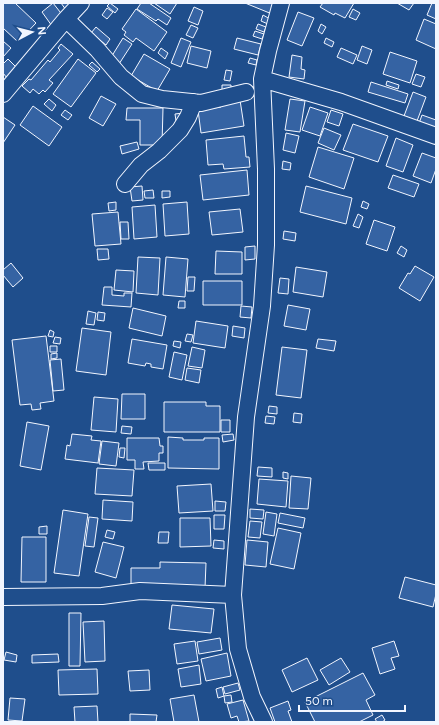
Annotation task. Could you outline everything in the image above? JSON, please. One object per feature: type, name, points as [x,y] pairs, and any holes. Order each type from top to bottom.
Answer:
[{"type":"street","points":[[4,91],[66,19],[82,3]]},
{"type":"street","points":[[264,722],[252,697],[238,649],[233,596],[246,417],[262,306],[266,245],[266,169],[262,79],[281,3]]},
{"type":"street","points":[[66,19],[121,77],[142,94],[162,99],[201,103],[246,92]]},
{"type":"street","points":[[262,79],[341,102],[436,136]]},
{"type":"street","points":[[125,184],[141,165],[159,151],[180,130],[188,117],[194,102]]},
{"type":"street","points":[[3,597],[102,596],[140,591],[233,596]]},
{"type":"building","points":[[3,3],[15,3],[36,23],[18,42],[3,28]]},
{"type":"building","points":[[53,3],[64,17],[52,26],[42,12]]},
{"type":"building","points":[[61,3],[70,3],[66,10]]},
{"type":"building","points":[[110,3],[118,9],[115,13],[107,6]]},
{"type":"building","points":[[141,3],[149,3],[171,18],[167,25],[158,19],[156,21],[137,9]]},
{"type":"building","points":[[154,3],[177,3],[170,14]]},
{"type":"building","points":[[245,3],[276,3],[272,14]]},
{"type":"building","points":[[323,3],[354,3],[345,18],[335,13],[334,15],[320,7]]},
{"type":"building","points":[[397,3],[414,3],[409,10]]},
{"type":"building","points":[[432,3],[436,3],[436,19],[427,15]]},
{"type":"building","points":[[194,7],[203,11],[198,25],[188,21]]},
{"type":"building","points":[[107,8],[113,12],[107,19],[102,15]]},
{"type":"building","points":[[136,9],[167,32],[154,51],[136,38],[133,42],[124,35],[126,32],[122,29]]},
{"type":"building","points":[[353,9],[360,13],[356,20],[349,17]]},
{"type":"building","points":[[298,12],[314,18],[302,46],[287,40]]},
{"type":"building","points":[[263,15],[270,19],[268,24],[261,21]]},
{"type":"building","points":[[424,19],[436,24],[436,49],[416,40]]},
{"type":"building","points":[[258,24],[266,27],[264,32],[256,29]]},
{"type":"building","points":[[321,24],[326,27],[322,34],[318,31]]},
{"type":"building","points":[[191,25],[198,28],[193,38],[186,35]]},
{"type":"building","points":[[96,27],[110,39],[106,45],[91,33]]},
{"type":"building","points":[[255,31],[264,34],[262,39],[253,36]]},
{"type":"building","points":[[123,38],[132,44],[119,64],[110,59]]},
{"type":"building","points":[[181,38],[191,42],[181,67],[171,63]]},
{"type":"building","points":[[237,38],[261,44],[258,55],[234,49]]},
{"type":"building","points":[[326,38],[334,42],[332,47],[324,43]]},
{"type":"building","points":[[3,41],[11,48],[3,57]]},
{"type":"building","points":[[61,44],[73,54],[49,80],[53,83],[45,92],[43,90],[39,94],[33,89],[30,93],[22,86],[29,79],[31,80],[48,60],[50,62],[60,50],[58,48]]},
{"type":"building","points":[[191,46],[211,51],[207,68],[187,63]]},
{"type":"building","points":[[362,46],[372,50],[367,64],[357,60]]},
{"type":"building","points":[[161,48],[168,53],[165,59],[158,53]]},
{"type":"building","points":[[341,48],[357,55],[353,64],[337,57]]},
{"type":"building","points":[[390,52],[417,61],[410,83],[383,74]]},
{"type":"building","points":[[144,54],[170,69],[157,91],[131,76]]},
{"type":"building","points":[[292,55],[302,57],[301,69],[305,70],[304,79],[289,77]]},
{"type":"building","points":[[250,58],[257,60],[256,65],[248,63]]},
{"type":"building","points":[[8,59],[17,68],[7,78],[3,73],[3,64]]},
{"type":"building","points":[[78,59],[96,73],[71,107],[53,94]]},
{"type":"building","points":[[92,62],[100,69],[97,72],[89,65]]},
{"type":"building","points":[[226,70],[232,71],[230,81],[224,80]]},
{"type":"building","points":[[416,74],[425,77],[421,87],[412,84]]},
{"type":"building","points":[[387,81],[399,85],[398,89],[386,85]]},
{"type":"building","points":[[371,82],[408,94],[405,103],[368,92]]},
{"type":"building","points":[[222,85],[231,85],[231,90],[222,90]]},
{"type":"building","points":[[413,92],[426,97],[417,121],[404,116]]},
{"type":"building","points":[[101,96],[116,104],[103,126],[89,118]]},
{"type":"building","points":[[49,99],[56,105],[52,111],[44,104]]},
{"type":"building","points":[[290,99],[305,101],[300,132],[285,130]]},
{"type":"building","points":[[240,100],[244,126],[201,133],[198,110],[221,107],[221,103]]},
{"type":"building","points":[[33,106],[62,127],[49,146],[20,125]]},
{"type":"building","points":[[310,107],[328,113],[320,136],[302,130]]},
{"type":"building","points":[[127,108],[163,108],[162,145],[140,145],[140,120],[126,120]]},
{"type":"building","points":[[65,110],[72,115],[68,120],[61,115]]},
{"type":"building","points":[[331,110],[343,114],[339,126],[327,122]]},
{"type":"building","points":[[183,113],[176,121],[175,114]]},
{"type":"building","points":[[422,115],[436,120],[436,132],[418,126]]},
{"type":"building","points":[[3,117],[15,125],[3,143]]},
{"type":"building","points":[[353,124],[388,136],[378,162],[343,150]]},
{"type":"building","points":[[324,128],[341,135],[334,150],[318,143]]},
{"type":"building","points":[[286,133],[299,136],[295,153],[283,150]]},
{"type":"building","points":[[244,136],[246,157],[249,157],[250,167],[224,169],[223,164],[208,165],[206,140]]},
{"type":"building","points":[[396,138],[413,145],[403,172],[386,166]]},
{"type":"building","points":[[137,142],[139,149],[122,154],[120,146]]},
{"type":"building","points":[[318,147],[354,158],[344,189],[309,177]]},
{"type":"building","points":[[422,153],[436,158],[436,169],[431,183],[413,176]]},
{"type":"building","points":[[283,161],[291,163],[290,170],[282,169]]},
{"type":"building","points":[[247,170],[249,195],[203,200],[200,175]]},
{"type":"building","points":[[393,175],[419,184],[414,197],[388,188]]},
{"type":"building","points":[[142,186],[143,200],[132,201],[130,187]]},
{"type":"building","points":[[306,186],[352,198],[346,224],[300,212]]},
{"type":"building","points":[[153,190],[154,198],[145,198],[144,191]]},
{"type":"building","points":[[162,191],[170,191],[170,197],[162,198]]},
{"type":"building","points":[[363,201],[369,204],[367,209],[361,207]]},
{"type":"building","points":[[116,202],[116,210],[109,211],[108,203]]},
{"type":"building","points":[[187,202],[189,234],[165,236],[163,204]]},
{"type":"building","points":[[155,205],[157,237],[134,239],[132,207]]},
{"type":"building","points":[[240,209],[243,232],[212,235],[209,212]]},
{"type":"building","points":[[118,212],[121,244],[95,246],[92,214]]},
{"type":"building","points":[[358,214],[363,217],[359,228],[353,226]]},
{"type":"building","points":[[374,220],[395,227],[387,251],[366,244]]},
{"type":"building","points":[[120,222],[128,222],[129,239],[121,239]]},
{"type":"building","points":[[284,231],[296,233],[295,241],[283,239]]},
{"type":"building","points":[[255,246],[255,259],[245,260],[245,247]]},
{"type":"building","points":[[401,246],[407,250],[404,257],[397,253]]},
{"type":"building","points":[[97,249],[108,249],[109,259],[98,260]]},
{"type":"building","points":[[216,251],[242,252],[242,274],[215,274]]},
{"type":"building","points":[[138,257],[160,258],[158,295],[136,293]]},
{"type":"building","points":[[166,257],[188,259],[185,297],[163,295]]},
{"type":"building","points":[[11,263],[23,278],[13,287],[3,275],[3,270]]},
{"type":"building","points":[[415,266],[434,277],[420,301],[399,288],[408,273],[410,274]]},
{"type":"building","points":[[296,267],[327,272],[323,297],[293,292]]},
{"type":"building","points":[[116,270],[134,271],[133,292],[114,290]]},
{"type":"building","points":[[188,277],[195,277],[194,291],[187,291]]},
{"type":"building","points":[[280,278],[289,279],[288,294],[278,293]]},
{"type":"building","points":[[203,281],[242,281],[242,305],[203,305]]},
{"type":"building","points":[[104,287],[112,287],[112,295],[124,296],[124,293],[132,293],[131,307],[102,305]]},
{"type":"building","points":[[179,301],[185,301],[185,308],[178,308]]},
{"type":"building","points":[[288,305],[310,309],[306,330],[284,326]]},
{"type":"building","points":[[241,306],[252,307],[251,318],[240,317]]},
{"type":"building","points":[[133,308],[166,316],[162,336],[129,328]]},
{"type":"building","points":[[88,311],[96,313],[94,325],[86,324]]},
{"type":"building","points":[[98,312],[105,313],[104,321],[97,320]]},
{"type":"building","points":[[196,321],[228,326],[225,348],[193,343]]},
{"type":"building","points":[[233,326],[245,328],[244,338],[232,336]]},
{"type":"building","points":[[82,328],[111,332],[106,375],[76,371]]},
{"type":"building","points":[[50,330],[54,332],[53,337],[48,336]]},
{"type":"building","points":[[187,334],[193,335],[191,342],[185,341]]},
{"type":"building","points":[[46,336],[54,401],[40,403],[41,409],[32,410],[31,404],[20,405],[12,340]]},
{"type":"building","points":[[55,337],[61,338],[60,344],[53,343]]},
{"type":"building","points":[[132,339],[167,345],[163,369],[151,367],[151,364],[146,363],[145,366],[128,363]]},
{"type":"building","points":[[318,339],[336,341],[334,351],[316,348]]},
{"type":"building","points":[[174,341],[181,342],[180,348],[173,346]]},
{"type":"building","points":[[50,346],[57,346],[57,352],[50,352]]},
{"type":"building","points":[[192,347],[205,350],[202,368],[188,366]]},
{"type":"building","points":[[282,347],[307,350],[301,398],[276,395]]},
{"type":"building","points":[[174,352],[187,355],[182,380],[169,377]]},
{"type":"building","points":[[57,353],[57,358],[51,359],[51,354]]},
{"type":"building","points":[[61,359],[64,390],[53,391],[50,360]]},
{"type":"building","points":[[187,368],[201,370],[199,383],[185,380]]},
{"type":"building","points":[[122,394],[145,394],[145,419],[121,419]]},
{"type":"building","points":[[94,397],[118,399],[116,432],[91,430]]},
{"type":"building","points":[[164,402],[206,402],[206,406],[220,406],[220,432],[164,432]]},
{"type":"building","points":[[269,406],[277,407],[277,414],[268,413]]},
{"type":"building","points":[[294,413],[302,414],[301,423],[293,422]]},
{"type":"building","points":[[266,416],[275,417],[274,424],[265,423]]},
{"type":"building","points":[[221,420],[230,420],[230,432],[221,432]]},
{"type":"building","points":[[27,422],[49,426],[41,470],[20,466]]},
{"type":"building","points":[[122,426],[132,427],[131,434],[121,433]]},
{"type":"building","points":[[72,434],[92,436],[91,440],[101,441],[98,463],[65,459],[67,445],[70,446]]},
{"type":"building","points":[[233,434],[234,440],[223,442],[222,435]]},
{"type":"building","points":[[168,437],[183,438],[183,440],[219,438],[219,469],[168,468]]},
{"type":"building","points":[[127,438],[159,438],[160,446],[163,446],[163,453],[159,453],[159,461],[143,462],[144,469],[135,469],[135,460],[127,460]]},
{"type":"building","points":[[102,441],[119,443],[116,466],[99,464]]},
{"type":"building","points":[[120,448],[125,448],[124,458],[119,457]]},
{"type":"building","points":[[148,463],[165,463],[165,470],[149,470]]},
{"type":"building","points":[[258,467],[272,468],[272,477],[257,476]]},
{"type":"building","points":[[97,468],[134,470],[132,496],[95,494]]},
{"type":"building","points":[[283,472],[288,473],[288,479],[283,478]]},
{"type":"building","points":[[291,476],[311,478],[308,509],[289,508]]},
{"type":"building","points":[[259,479],[288,481],[286,507],[257,504]]},
{"type":"building","points":[[211,484],[213,511],[179,513],[177,486]]},
{"type":"building","points":[[103,500],[133,502],[132,521],[102,519]]},
{"type":"building","points":[[215,501],[226,502],[225,511],[215,511]]},
{"type":"building","points":[[250,509],[264,510],[263,519],[250,518]]},
{"type":"building","points":[[63,510],[88,514],[79,576],[54,573]]},
{"type":"building","points":[[266,512],[277,514],[274,536],[263,534]]},
{"type":"building","points":[[280,513],[305,518],[303,528],[278,523]]},
{"type":"building","points":[[214,515],[225,515],[224,529],[214,529]]},
{"type":"building","points":[[89,517],[98,518],[94,547],[85,546]]},
{"type":"building","points":[[180,518],[210,518],[211,546],[180,547]]},
{"type":"building","points":[[250,521],[262,522],[260,538],[248,537]]},
{"type":"building","points":[[47,526],[47,534],[39,534],[39,527]]},
{"type":"building","points":[[278,528],[301,533],[294,569],[270,564]]},
{"type":"building","points":[[107,530],[115,532],[113,539],[105,537]]},
{"type":"building","points":[[159,532],[169,532],[168,543],[158,543]]},
{"type":"building","points":[[22,537],[46,537],[46,582],[21,582]]},
{"type":"building","points":[[214,540],[224,541],[224,549],[213,548]]},
{"type":"building","points":[[247,540],[268,542],[266,567],[245,565]]},
{"type":"building","points":[[103,542],[124,547],[116,578],[95,572]]},
{"type":"building","points":[[160,562],[206,563],[205,588],[131,586],[131,568],[160,568]]},
{"type":"building","points":[[405,577],[436,585],[436,594],[433,607],[399,598]]},
{"type":"building","points":[[172,605],[214,609],[211,633],[169,629]]},
{"type":"building","points":[[69,613],[81,613],[80,666],[69,666]]},
{"type":"building","points":[[104,621],[105,661],[85,662],[83,622]]},
{"type":"building","points":[[220,638],[222,650],[199,654],[197,642]]},
{"type":"building","points":[[195,641],[198,661],[177,664],[174,644]]},
{"type":"building","points":[[394,641],[399,656],[391,658],[395,669],[380,674],[372,648]]},
{"type":"building","points":[[6,652],[17,655],[16,662],[4,660]]},
{"type":"building","points":[[227,653],[231,676],[206,681],[201,659]]},
{"type":"building","points":[[58,654],[59,662],[32,663],[32,655]]},
{"type":"building","points":[[307,658],[318,680],[292,692],[282,670]]},
{"type":"building","points":[[341,658],[350,672],[329,685],[320,670]]},
{"type":"building","points":[[199,665],[201,684],[181,687],[178,669]]},
{"type":"building","points":[[97,669],[98,694],[59,695],[58,670]]},
{"type":"building","points":[[149,670],[150,690],[130,691],[128,671]]},
{"type":"building","points":[[363,673],[375,695],[366,700],[373,715],[359,722],[315,722],[305,702]]},
{"type":"building","points":[[238,683],[240,690],[225,694],[223,687]]},
{"type":"building","points":[[222,687],[224,696],[218,698],[216,689]]},
{"type":"building","points":[[194,695],[199,722],[174,722],[170,699]]},
{"type":"building","points":[[231,695],[232,702],[225,703],[224,696]]},
{"type":"building","points":[[10,698],[25,699],[22,721],[8,720]]},
{"type":"building","points":[[243,700],[249,721],[239,722],[237,716],[231,718],[227,704]]},
{"type":"building","points":[[288,701],[291,710],[288,711],[292,722],[275,722],[270,708]]},
{"type":"building","points":[[97,706],[98,722],[75,722],[74,707]]},
{"type":"building","points":[[130,714],[157,715],[156,722],[130,722]]},
{"type":"building","points":[[382,715],[385,720],[382,722],[377,722],[375,719]]}]
